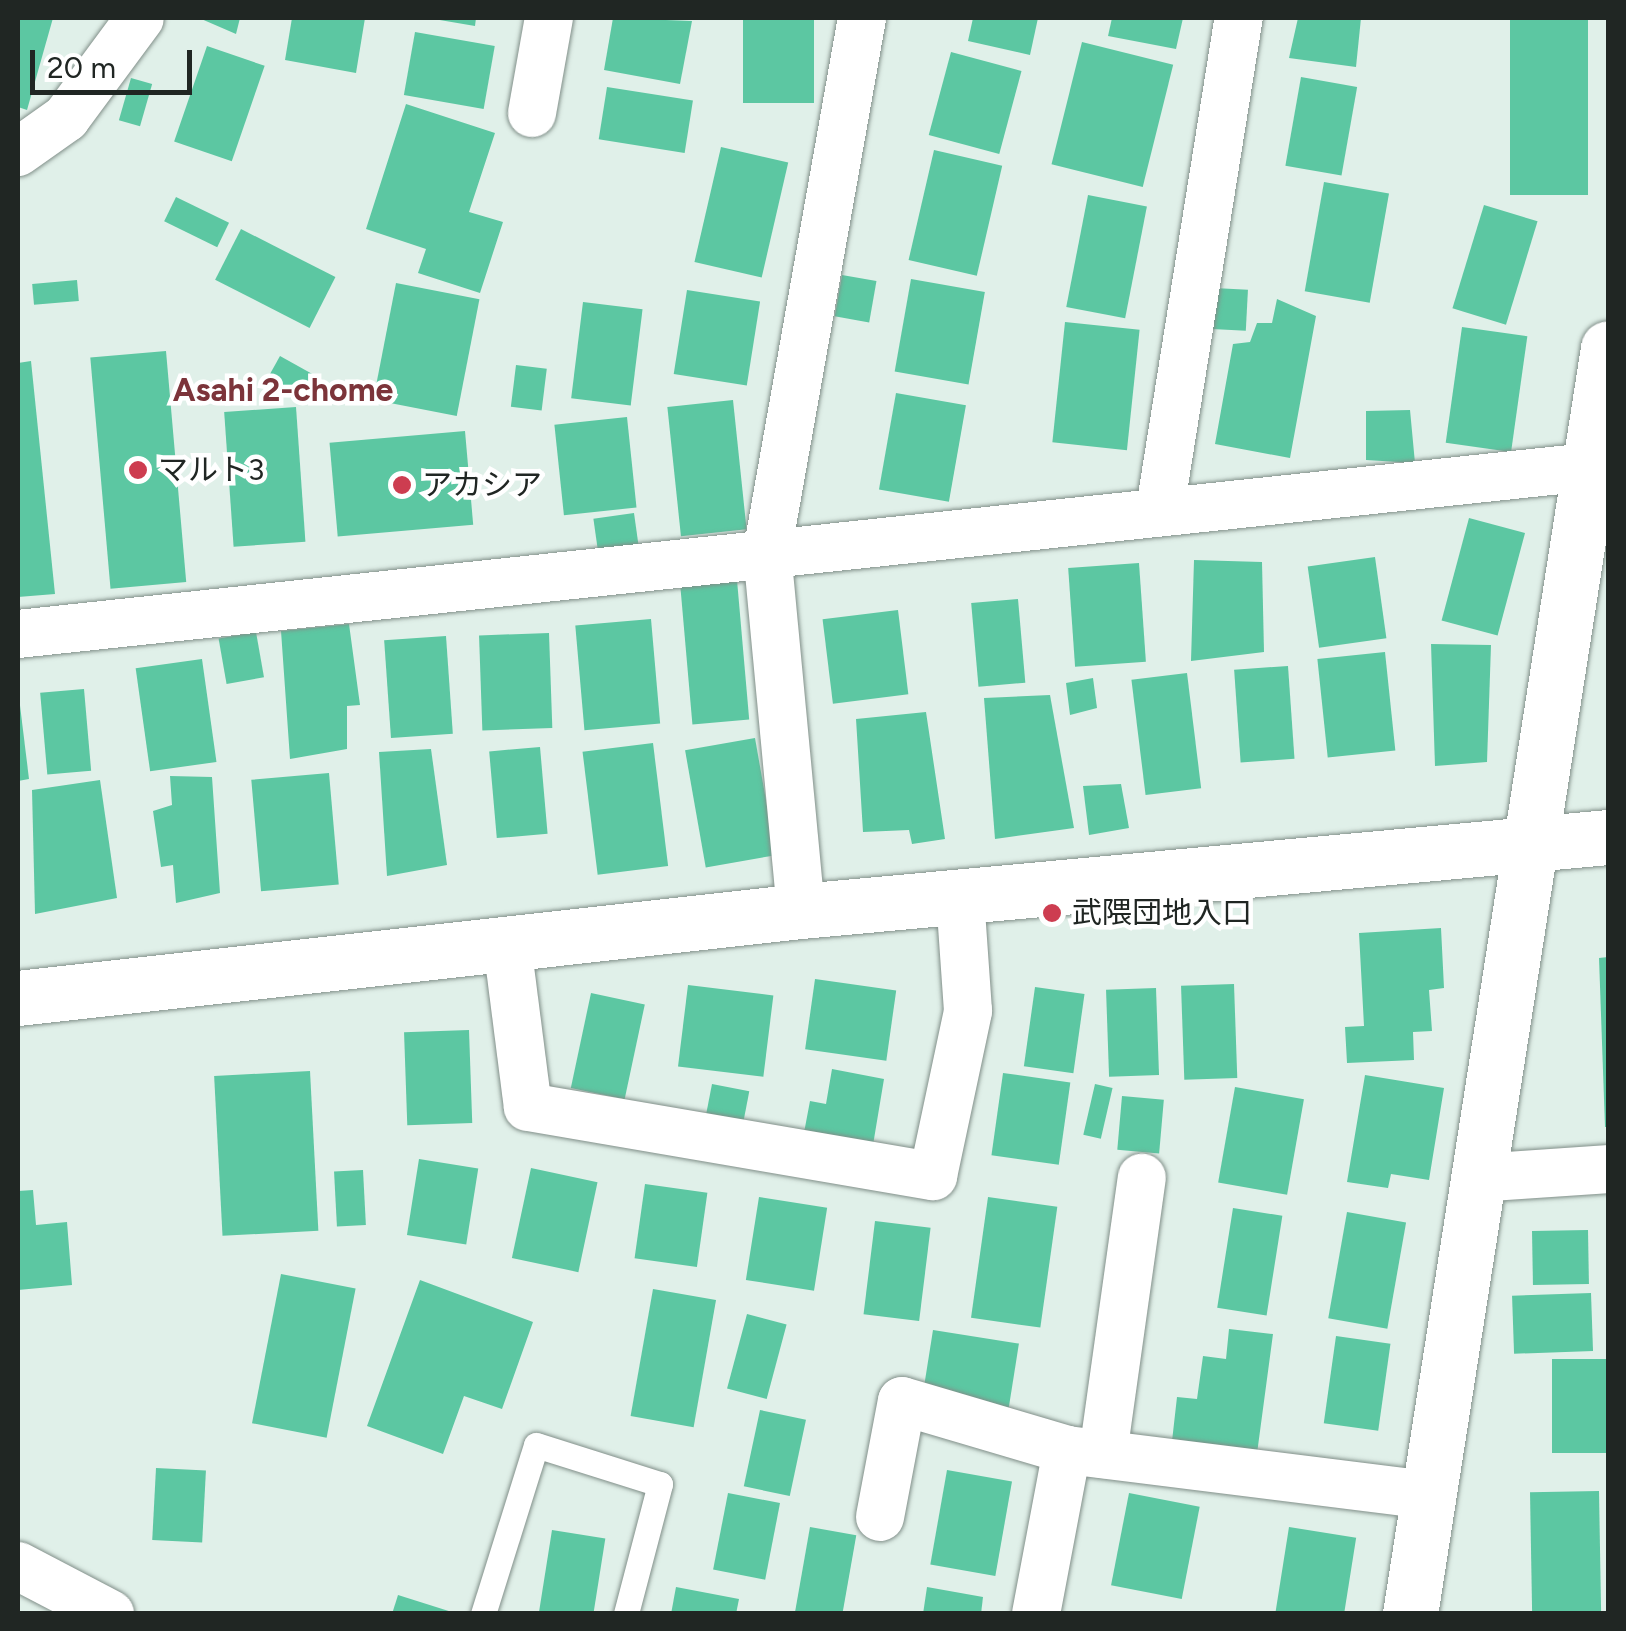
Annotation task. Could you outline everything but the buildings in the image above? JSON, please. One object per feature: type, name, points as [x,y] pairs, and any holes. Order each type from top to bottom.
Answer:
[{"type":"street","points":[[18,152],[66,118],[140,18]]},
{"type":"street","points":[[532,114],[549,18]]},
{"type":"street","points":[[802,911],[768,553],[862,18]]},
{"type":"street","points":[[1160,508],[1238,18]]},
{"type":"street","points":[[1410,1614],[1608,348]]},
{"type":"street","points":[[18,634],[1160,508],[1589,467]]},
{"type":"street","points":[[18,998],[802,911],[1608,837]]},
{"type":"street","points":[[507,944],[528,1108],[933,1176],[968,1011],[960,896]]},
{"type":"street","points":[[1477,1178],[1608,1169]]},
{"type":"street","points":[[1036,1614],[1085,1452],[1142,1178]]},
{"type":"street","points":[[880,1517],[902,1401],[1085,1452],[1428,1496]]},
{"type":"street","points":[[18,1566],[110,1614]]},
{"type":"lane","points":[[483,1614],[536,1445],[660,1484],[626,1614]]},
{"type":"place","name":"マルト3","points":[[138,470]]},
{"type":"place","name":"アカシア","points":[[402,485]]},
{"type":"place","name":"武隈団地入口","points":[[1052,913]]},
{"type":"district","name":"Asahi 2-chome","points":[[283,390]]}]
